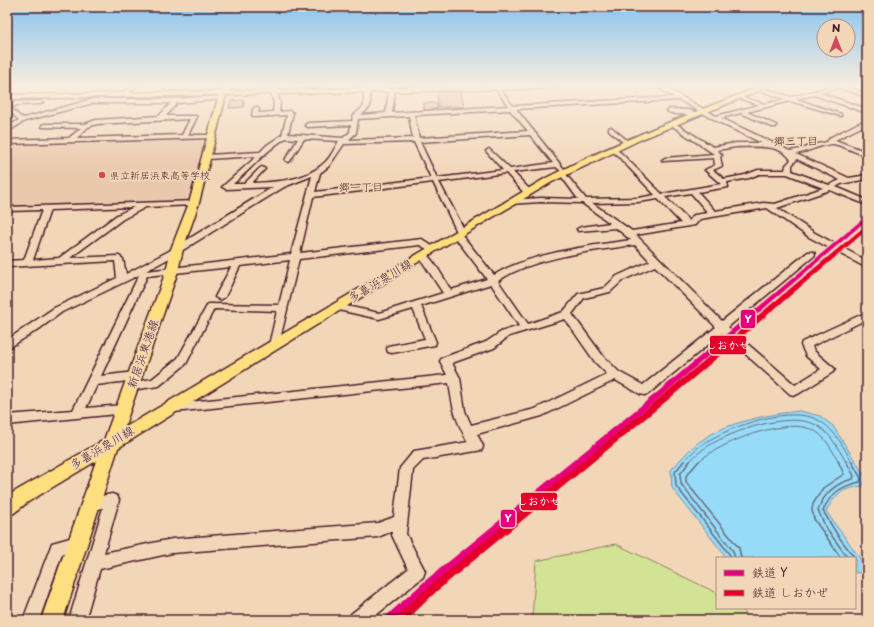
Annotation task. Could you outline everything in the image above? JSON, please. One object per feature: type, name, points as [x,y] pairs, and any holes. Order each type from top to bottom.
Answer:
[{"type":"main road","name":"新居浜東港線","points":[[52,620],[90,504],[172,271],[177,249],[194,203],[218,115]]},
{"type":"main road","name":"多喜浜泉川線","points":[[7,507],[22,496],[174,407],[427,252],[460,234],[561,170],[695,115]]},
{"type":"street","points":[[15,115],[22,120]]},
{"type":"street","points":[[7,130],[22,120],[39,115]]},
{"type":"street","points":[[285,136],[290,115]]},
{"type":"street","points":[[77,414],[141,273],[177,249],[284,184],[317,172],[327,165],[343,141],[353,133],[354,120],[359,115]]},
{"type":"street","points":[[308,125],[387,115]]},
{"type":"street","points":[[411,115],[416,140],[460,234],[526,328]]},
{"type":"street","points":[[518,115],[584,201],[618,225],[633,238],[722,327],[794,391],[829,369],[810,353],[806,345],[867,315]]},
{"type":"street","points":[[707,115],[848,180]]},
{"type":"street","points":[[715,118],[725,115]]},
{"type":"street","points":[[750,115],[774,126]]},
{"type":"street","points":[[71,140],[86,126],[96,122],[194,117],[184,137]]},
{"type":"street","points":[[790,154],[829,143],[833,138],[867,121]]},
{"type":"street","points":[[673,124],[719,155],[717,156],[719,166],[708,170],[723,181],[747,177],[758,172],[788,172],[867,203]]},
{"type":"street","points":[[44,126],[86,126]]},
{"type":"street","points":[[856,127],[867,131]]},
{"type":"street","points":[[612,130],[627,143]]},
{"type":"street","points":[[284,184],[226,187],[269,146],[285,136],[343,141],[416,140],[532,133]]},
{"type":"street","points":[[7,142],[212,136]]},
{"type":"street","points":[[288,160],[302,137]]},
{"type":"street","points":[[831,140],[867,154]]},
{"type":"street","points":[[7,148],[15,142]]},
{"type":"street","points":[[712,149],[736,145],[770,145]]},
{"type":"street","points":[[612,149],[619,154],[688,224]]},
{"type":"street","points":[[489,151],[528,192]]},
{"type":"street","points":[[207,157],[262,154]]},
{"type":"street","points":[[788,172],[789,165],[794,160],[790,154]]},
{"type":"street","points":[[665,160],[717,156]]},
{"type":"street","points":[[246,186],[262,169]]},
{"type":"street","points":[[310,196],[509,171],[561,170]]},
{"type":"street","points":[[274,345],[317,172]]},
{"type":"street","points":[[337,307],[379,316],[493,280],[504,272],[564,254],[692,223],[697,217],[768,205],[776,206],[831,188],[839,182],[867,177]]},
{"type":"street","points":[[509,202],[541,200],[638,200],[725,185],[723,181]]},
{"type":"street","points":[[693,191],[713,214]]},
{"type":"street","points":[[7,209],[194,203]]},
{"type":"street","points":[[62,261],[120,217],[147,205]]},
{"type":"street","points":[[768,205],[812,235],[867,265]]},
{"type":"street","points":[[28,262],[47,208]]},
{"type":"street","points":[[581,229],[618,225]]},
{"type":"street","points":[[7,344],[35,327],[58,310],[122,279],[141,273],[237,264],[422,242],[431,266],[449,294]]},
{"type":"street","points":[[567,314],[599,359],[615,375],[644,392],[812,254]]},
{"type":"street","points":[[7,264],[116,258],[119,259],[122,279]]},
{"type":"street","points":[[357,620],[417,571],[399,535],[407,468],[419,455],[477,446],[459,411],[454,378],[446,361],[490,345],[505,334],[567,314],[581,296],[607,290],[620,278],[656,262]]},
{"type":"street","points":[[220,297],[237,264]]},
{"type":"street","points":[[392,349],[431,342],[416,305]]},
{"type":"street","points":[[93,381],[133,381],[155,383],[182,361],[211,306],[282,308]]},
{"type":"street","points":[[468,431],[538,413],[615,375]]},
{"type":"street","points":[[174,407],[454,378]]},
{"type":"street","points":[[7,420],[123,410]]},
{"type":"street","points":[[77,620],[112,500],[90,504]]},
{"type":"street","points":[[94,563],[172,546],[378,530],[400,521]]},
{"type":"street","points":[[31,620],[57,548],[77,543]]},
{"type":"shaded area","name":"県立新居浜東高等学校","points":[[208,138],[189,201],[187,202],[7,208],[7,150],[15,144]]},
{"type":"green space","points":[[616,544],[716,593],[716,609],[742,609],[751,620],[532,620],[536,561]]},
{"type":"water","points":[[800,411],[820,416],[833,426],[866,478],[863,486],[850,488],[841,492],[833,500],[826,511],[861,560],[865,567],[863,572],[856,573],[856,557],[726,557],[672,488],[671,470],[702,440],[723,428],[775,414]]},
{"type":"rail line","name":"Y","points":[[390,620],[429,583],[662,392],[867,218]]},
{"type":"rail line","name":"しおかぜ","points":[[400,620],[434,588],[666,397],[867,227]]},
{"type":"place","name":"県立新居浜東高等学校","points":[[102,175]]},
{"type":"district","name":"郷三丁目","points":[[796,141]]},
{"type":"district","name":"郷一丁目","points":[[361,187]]}]
